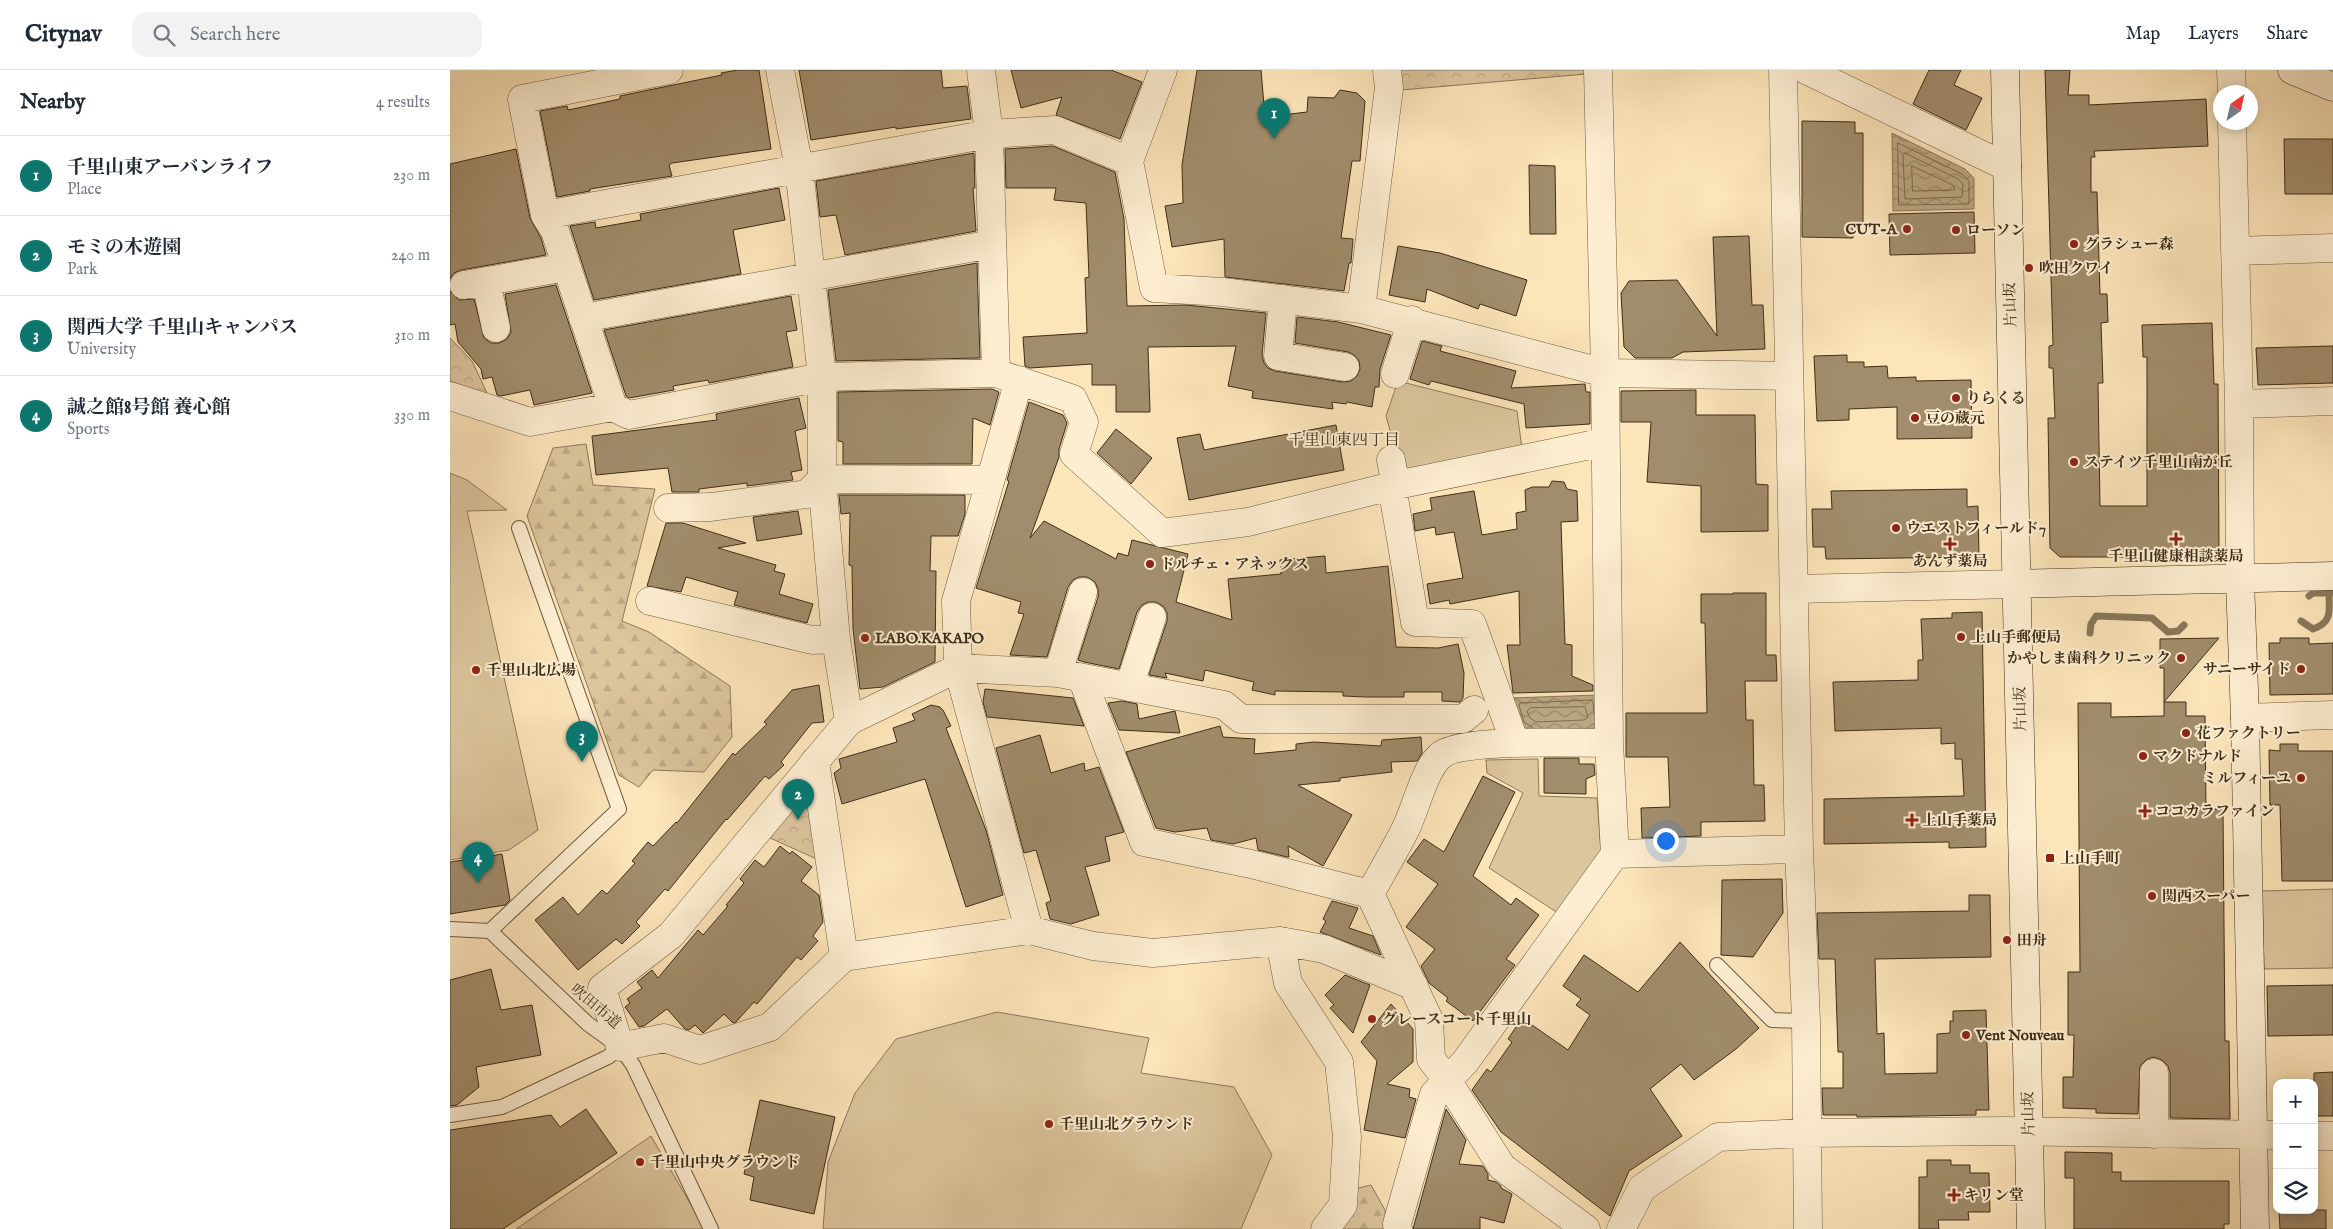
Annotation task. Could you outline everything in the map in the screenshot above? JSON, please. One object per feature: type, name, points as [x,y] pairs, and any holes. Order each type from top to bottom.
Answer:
[{"type":"street","points":[[613,407],[555,231],[546,215],[522,99],[669,70]]},
{"type":"street","points":[[780,70],[799,168],[822,377],[822,479],[836,638],[849,721]]},
{"type":"street","points":[[981,70],[989,134],[992,244],[1007,376],[989,480],[956,601],[958,668],[1029,930]]},
{"type":"street","points":[[1361,309],[1389,88],[1387,70]]},
{"type":"street","points":[[1398,1229],[1397,1224],[1434,1094],[1465,1062],[1615,854],[1609,743],[1605,373],[1598,70]]},
{"type":"street","points":[[1783,70],[1798,849],[1806,1021],[1808,1229]]},
{"type":"street","points":[[1806,70],[1849,79],[2007,167]]},
{"type":"street","name":"片山坂","points":[[2005,70],[2030,1229]]},
{"type":"street","points":[[2231,70],[2232,85]]},
{"type":"street","points":[[2292,70],[2333,87]]},
{"type":"street","points":[[1157,72],[1129,160],[1154,288],[1224,292],[1361,309],[1412,320],[1605,373],[1789,376]]},
{"type":"street","points":[[546,215],[989,134],[1055,130],[1129,160]]},
{"type":"street","points":[[2232,130],[2239,404],[2240,580],[2265,1135],[2255,1229]]},
{"type":"street","points":[[583,318],[811,275],[992,244]]},
{"type":"street","points":[[2235,251],[2333,248]]},
{"type":"street","points":[[496,328],[475,283],[567,267]]},
{"type":"street","points":[[1283,299],[1278,356],[1345,367]]},
{"type":"street","points":[[1395,374],[1412,320]]},
{"type":"street","points":[[450,396],[530,422],[613,407],[629,415],[822,377],[1007,376],[1073,400],[1084,422],[1074,454],[1162,533],[1248,522],[1391,473],[1605,442]]},
{"type":"street","points":[[2239,404],[2333,401]]},
{"type":"street","points":[[1391,473],[1415,622],[1472,624],[1515,743]]},
{"type":"street","points":[[668,508],[711,506],[807,494],[822,479],[989,480]]},
{"type":"street","points":[[1794,589],[2240,580],[2333,576]]},
{"type":"street","points":[[1083,592],[1070,675],[1144,842],[1251,864],[1370,894]]},
{"type":"street","points":[[650,601],[812,640],[836,638]]},
{"type":"street","points":[[1130,687],[1152,617]]},
{"type":"street","points":[[1414,986],[1324,949],[1280,941],[1153,953],[1093,946],[1029,930],[844,957],[770,1027],[700,1050],[664,1038],[620,1047],[602,988],[671,935],[849,721],[958,668],[1070,675],[1224,705],[1241,719],[1463,719],[1474,710]]},
{"type":"street","points":[[2245,718],[2333,715]]},
{"type":"street","points":[[1370,894],[1407,827],[1426,778],[1440,755],[1458,748],[1515,743],[1609,743]]},
{"type":"street","points":[[814,762],[844,957]]},
{"type":"street","points":[[1615,854],[1798,849]]},
{"type":"street","points":[[1370,894],[1430,1020],[1431,1059],[1447,1080],[1502,1167],[1576,1225]]},
{"type":"street","points":[[1280,941],[1288,983],[1339,1062],[1347,1137],[1342,1205],[1325,1229]]},
{"type":"street","points":[[2154,1073],[2154,1134]]},
{"type":"street","points":[[1621,1229],[1642,1188],[1718,1137],[1806,1133],[2029,1131],[2265,1135]]},
{"type":"street","points":[[2318,1136],[2333,1136]]},
{"type":"lane","points":[[450,929],[490,931],[619,810],[519,528]]},
{"type":"lane","name":"吹田市道","points":[[450,1115],[502,1107],[608,1057],[620,1047],[588,1024],[490,931]]},
{"type":"lane","points":[[1716,965],[1772,1020],[1806,1021]]},
{"type":"lane","points":[[620,1047],[633,1065],[711,1229]]},
{"type":"green space","points":[[1398,70],[1585,70],[1586,74],[1401,90]]},
{"type":"green space","points":[[450,338],[472,361],[488,395],[450,381]]},
{"type":"green space","points":[[1398,381],[1517,411],[1522,449],[1402,474],[1386,416]]},
{"type":"green space","points":[[586,444],[593,485],[655,489],[622,621],[649,632],[730,686],[732,737],[704,772],[653,770],[639,787],[619,775],[527,516],[553,448]]},
{"type":"green space","name":"千里山北広場","points":[[450,473],[467,480],[507,510],[467,511],[538,830],[509,850],[450,860]]},
{"type":"green space","points":[[1538,759],[1539,796],[1597,798],[1601,852],[1558,913],[1489,868],[1523,793],[1487,773],[1486,760]]},
{"type":"green space","points":[[800,800],[811,803],[821,861],[768,837]]},
{"type":"green space","points":[[2333,889],[2333,968],[2264,969],[2262,891]]},
{"type":"green space","name":"千里山北グラウンド","points":[[997,1012],[1149,1038],[1141,1073],[1234,1087],[1272,1155],[1241,1229],[823,1229],[828,1162],[855,1093],[896,1039]]},
{"type":"green space","name":"千里山中央グラウンド","points":[[651,1136],[705,1229],[516,1229]]},
{"type":"green space","points":[[1371,1185],[1385,1210],[1386,1229],[1333,1229],[1350,1190]]},
{"type":"water","points":[[1892,133],[1965,169],[1974,178],[1974,209],[1893,211]]},
{"type":"water","points":[[1598,695],[1599,722],[1591,731],[1533,734],[1520,725],[1511,698]]},
{"type":"building","points":[[738,70],[759,70],[771,149],[672,163],[669,165],[672,176],[590,189],[590,191],[557,197],[540,111],[567,106],[568,110],[620,99],[620,96]]},
{"type":"building","points":[[799,70],[941,70],[943,88],[967,86],[971,119],[896,129],[896,127],[811,140]]},
{"type":"building","points":[[1011,70],[1111,70],[1142,82],[1120,139],[1056,115],[1062,97],[1021,108]]},
{"type":"building","points":[[1197,70],[1261,70],[1265,117],[1307,112],[1308,97],[1334,98],[1340,90],[1357,93],[1365,101],[1360,161],[1352,161],[1341,238],[1353,239],[1351,263],[1349,263],[1344,291],[1225,277],[1224,239],[1172,247],[1165,206],[1183,203],[1182,165]]},
{"type":"building","points":[[1929,70],[1961,70],[1954,85],[1982,98],[1966,130],[1913,104]]},
{"type":"building","points":[[2045,70],[2070,70],[2068,95],[2089,95],[2089,105],[2206,99],[2208,146],[2094,151],[2095,157],[2091,157],[2091,192],[2097,192],[2100,294],[2107,294],[2108,322],[2101,323],[2103,383],[2098,383],[2100,506],[2147,506],[2147,357],[2143,357],[2142,325],[2212,323],[2214,384],[2218,384],[2219,554],[2128,553],[2128,557],[2060,557],[2050,548],[2048,418],[2055,418],[2053,368],[2049,368],[2049,346],[2053,345]]},
{"type":"building","points":[[1802,121],[1855,122],[1855,133],[1863,133],[1863,225],[1853,225],[1853,238],[1802,237]]},
{"type":"building","points":[[2284,139],[2333,139],[2333,194],[2285,194]]},
{"type":"building","points":[[1053,146],[1115,172],[1124,219],[1127,306],[1186,305],[1266,313],[1262,355],[1264,363],[1268,368],[1275,371],[1342,382],[1351,381],[1357,376],[1360,369],[1359,361],[1348,352],[1295,343],[1297,317],[1338,322],[1391,335],[1380,369],[1379,387],[1375,387],[1372,407],[1347,402],[1346,404],[1332,402],[1333,409],[1252,398],[1253,391],[1228,386],[1236,346],[1148,347],[1150,412],[1116,412],[1116,385],[1092,385],[1092,364],[1030,368],[1025,366],[1023,337],[1087,333],[1085,278],[1089,277],[1086,203],[1054,200],[1056,188],[1006,188],[1005,149]]},
{"type":"building","points":[[516,149],[530,218],[541,238],[546,255],[461,270],[454,273],[450,279],[450,164]]},
{"type":"building","points":[[974,153],[975,188],[973,188],[976,231],[845,255],[836,215],[820,217],[816,181]]},
{"type":"building","points":[[1529,165],[1555,166],[1556,234],[1530,234]]},
{"type":"building","points":[[779,188],[785,220],[733,230],[741,274],[594,300],[570,226],[595,222],[596,228],[641,220],[640,214]]},
{"type":"building","points":[[1974,212],[1975,253],[1890,255],[1889,214]]},
{"type":"building","points":[[1749,236],[1752,305],[1763,305],[1765,349],[1683,352],[1672,358],[1635,358],[1624,347],[1621,293],[1629,281],[1677,280],[1717,336],[1713,237]]},
{"type":"building","points":[[1398,246],[1440,253],[1527,280],[1516,316],[1480,304],[1478,309],[1427,289],[1425,302],[1389,295]]},
{"type":"building","points":[[977,263],[980,358],[836,361],[828,290]]},
{"type":"building","points":[[556,285],[592,393],[534,405],[530,390],[501,396],[497,395],[492,377],[483,379],[481,369],[458,342],[455,324],[450,325],[450,291],[459,300],[474,299],[484,338],[491,343],[499,343],[507,339],[511,332],[505,294]]},
{"type":"building","points":[[791,296],[797,330],[786,332],[793,367],[709,383],[708,380],[673,386],[674,390],[629,398],[626,396],[604,330]]},
{"type":"building","points":[[1422,341],[1442,346],[1440,351],[1516,371],[1511,388],[1585,384],[1586,392],[1590,392],[1590,424],[1526,428],[1524,404],[1431,381],[1429,385],[1410,379]]},
{"type":"building","points":[[2333,346],[2333,383],[2258,385],[2256,348]]},
{"type":"building","points":[[1847,355],[1847,362],[1864,362],[1864,367],[1887,366],[1888,378],[1916,377],[1916,381],[1971,380],[1972,438],[1897,439],[1897,407],[1849,409],[1849,420],[1817,421],[1814,356]]},
{"type":"building","points":[[992,389],[999,392],[990,425],[973,418],[972,464],[843,464],[843,442],[838,441],[838,392]]},
{"type":"building","points":[[1696,390],[1696,415],[1755,415],[1756,484],[1768,485],[1768,531],[1701,532],[1701,486],[1647,482],[1651,422],[1621,422],[1621,391]]},
{"type":"building","points":[[799,398],[806,428],[795,431],[802,470],[791,472],[793,480],[747,486],[747,483],[699,489],[699,492],[672,492],[668,468],[596,475],[592,436],[717,420],[716,414]]},
{"type":"building","points":[[1029,402],[1063,415],[1067,423],[1059,449],[1059,457],[1030,538],[1044,521],[1116,559],[1118,553],[1128,556],[1132,540],[1188,554],[1176,602],[1232,620],[1228,579],[1281,574],[1280,560],[1325,556],[1326,573],[1388,566],[1396,647],[1438,648],[1458,644],[1464,673],[1463,698],[1460,702],[1442,701],[1442,692],[1404,692],[1404,697],[1343,696],[1343,692],[1275,691],[1275,695],[1252,690],[1254,682],[1205,670],[1203,681],[1165,673],[1167,678],[1149,675],[1167,621],[1167,613],[1164,607],[1156,602],[1148,602],[1142,605],[1137,612],[1119,669],[1084,662],[1078,660],[1098,597],[1098,589],[1095,582],[1087,577],[1079,577],[1073,580],[1068,587],[1047,657],[1010,655],[1024,614],[1018,613],[1021,602],[976,588],[1009,481],[1007,480]]},
{"type":"building","points":[[1336,425],[1344,470],[1189,500],[1177,438],[1200,434],[1204,450]]},
{"type":"building","points":[[1116,429],[1152,458],[1131,484],[1097,453]]},
{"type":"building","points":[[1552,481],[1564,482],[1567,489],[1577,491],[1578,521],[1561,522],[1565,644],[1572,645],[1572,676],[1593,685],[1593,691],[1513,693],[1507,645],[1520,645],[1519,591],[1450,604],[1449,600],[1430,604],[1427,584],[1463,578],[1454,532],[1436,535],[1435,527],[1415,531],[1413,514],[1432,510],[1430,498],[1474,491],[1482,535],[1517,529],[1516,513],[1526,511],[1525,490],[1532,487],[1549,487]]},
{"type":"building","name":"ウエストフィールド7","points":[[1967,489],[1967,507],[1978,506],[1979,557],[1826,559],[1825,547],[1813,547],[1812,509],[1832,509],[1831,491]]},
{"type":"building","points":[[839,495],[965,495],[965,514],[958,536],[931,536],[930,571],[936,571],[935,662],[883,687],[860,689],[853,629],[852,566],[849,565],[850,513],[841,514]]},
{"type":"building","points":[[798,511],[802,534],[757,541],[753,517]]},
{"type":"building","points":[[666,523],[683,523],[746,543],[718,548],[776,565],[774,571],[785,574],[779,594],[813,604],[807,623],[734,605],[738,592],[686,577],[681,592],[647,586]]},
{"type":"building","points":[[1766,593],[1766,655],[1776,655],[1777,681],[1745,681],[1746,720],[1753,720],[1754,785],[1764,785],[1765,821],[1701,822],[1701,836],[1642,838],[1641,808],[1670,807],[1668,757],[1626,757],[1626,713],[1707,713],[1705,623],[1701,623],[1701,594]]},
{"type":"building","points":[[1982,612],[1986,847],[1949,848],[1949,842],[1824,844],[1824,799],[1964,796],[1962,759],[1955,759],[1955,743],[1941,744],[1941,728],[1835,731],[1833,682],[1918,680],[1918,660],[1923,660],[1921,619],[1952,618],[1952,613]]},
{"type":"building","name":"かやしま歯科クリニック","points":[[2219,638],[2164,702],[2164,668],[2160,668],[2160,639]]},
{"type":"building","name":"サニーサイド","points":[[2280,638],[2309,638],[2309,644],[2333,643],[2333,694],[2270,695],[2269,643],[2280,643]]},
{"type":"building","points":[[819,685],[824,722],[812,723],[781,762],[784,765],[769,779],[765,776],[726,819],[668,891],[665,889],[636,922],[640,926],[622,944],[616,939],[578,970],[535,920],[563,897],[578,915],[602,890],[607,894],[635,863],[632,861],[648,842],[653,846],[677,823],[733,753],[735,755],[767,724],[764,722],[792,690]]},
{"type":"building","points":[[985,689],[1073,698],[1084,726],[987,717],[983,702]]},
{"type":"building","points":[[1122,701],[1137,704],[1139,719],[1175,711],[1180,733],[1119,730],[1108,703]]},
{"type":"building","name":"関西スーパー","points":[[2164,702],[2186,702],[2186,716],[2205,716],[2206,809],[2223,809],[2225,1041],[2229,1041],[2230,1119],[2170,1118],[2170,1073],[2168,1066],[2162,1060],[2154,1057],[2147,1059],[2140,1066],[2138,1114],[2096,1113],[2096,1109],[2063,1108],[2063,1077],[2073,1077],[2074,1035],[2068,1035],[2068,972],[2080,972],[2078,703],[2111,703],[2111,717],[2164,716]]},
{"type":"building","points":[[931,705],[940,707],[943,710],[951,726],[946,728],[986,830],[1003,895],[966,907],[925,779],[842,804],[834,773],[841,768],[839,759],[897,742],[893,728],[915,720],[912,714]]},
{"type":"building","points":[[1220,726],[1223,737],[1255,739],[1254,754],[1296,750],[1296,744],[1314,742],[1381,746],[1382,740],[1421,737],[1422,753],[1417,761],[1391,762],[1392,772],[1340,778],[1340,781],[1298,785],[1352,815],[1323,866],[1288,846],[1289,857],[1258,850],[1256,838],[1233,844],[1211,840],[1207,828],[1175,832],[1156,828],[1126,752]]},
{"type":"building","points":[[1040,735],[1051,773],[1084,763],[1085,771],[1099,767],[1124,832],[1105,837],[1110,861],[1085,867],[1099,915],[1071,924],[1050,919],[1046,903],[1051,901],[1036,850],[1024,853],[996,748]]},
{"type":"building","points":[[2280,744],[2298,744],[2298,751],[2333,751],[2333,881],[2282,881],[2280,805],[2270,805],[2269,750],[2280,751]]},
{"type":"building","points":[[1544,758],[1579,758],[1579,764],[1594,764],[1595,775],[1586,779],[1586,794],[1544,793]]},
{"type":"building","points":[[1483,776],[1515,792],[1473,876],[1511,905],[1516,898],[1539,915],[1506,959],[1515,965],[1473,1021],[1446,1001],[1448,998],[1429,983],[1421,966],[1435,949],[1406,927],[1438,884],[1407,862],[1424,839],[1444,852]]},
{"type":"building","points":[[780,846],[790,854],[792,851],[812,867],[801,881],[819,895],[823,922],[813,936],[818,941],[801,960],[797,957],[757,1004],[754,1002],[736,1022],[733,1023],[724,1014],[703,1033],[695,1025],[689,1030],[685,1029],[667,1009],[644,1026],[639,1027],[625,1007],[630,1003],[627,999],[642,988],[637,982],[652,970],[658,978],[698,930],[703,935],[728,906],[726,905],[744,883],[740,879],[755,860],[764,867]]},
{"type":"building","points":[[502,854],[510,900],[505,905],[450,914],[450,862]]},
{"type":"building","points":[[1782,879],[1783,913],[1753,957],[1721,955],[1722,880]]},
{"type":"building","points":[[1969,895],[1990,895],[1991,957],[1875,959],[1877,1034],[1884,1033],[1885,1074],[1937,1073],[1937,1034],[1950,1033],[1950,1021],[1953,1021],[1953,1011],[1986,1010],[1989,1110],[1976,1110],[1976,1115],[1857,1117],[1857,1115],[1823,1115],[1822,1088],[1843,1088],[1843,1052],[1838,1052],[1835,959],[1819,959],[1817,913],[1969,911]]},
{"type":"building","points":[[1332,901],[1358,908],[1349,928],[1373,936],[1381,955],[1320,932],[1326,921],[1323,919]]},
{"type":"building","points":[[1680,942],[1759,1028],[1736,1049],[1694,1080],[1681,1064],[1650,1089],[1682,1136],[1629,1171],[1610,1216],[1501,1132],[1472,1090],[1487,1069],[1491,1072],[1512,1042],[1508,1039],[1522,1018],[1568,1050],[1590,1015],[1576,1005],[1581,999],[1563,986],[1584,955],[1638,992]]},
{"type":"building","points":[[491,969],[501,1010],[532,1005],[541,1055],[476,1067],[479,1087],[457,1105],[450,1106],[450,980]]},
{"type":"building","points":[[1345,975],[1370,985],[1353,1033],[1330,1008],[1334,1005],[1325,995]]},
{"type":"building","points":[[2333,985],[2333,1035],[2268,1036],[2267,986]]},
{"type":"building","points":[[1391,1004],[1413,1029],[1413,1062],[1387,1084],[1410,1089],[1409,1097],[1416,1099],[1405,1138],[1364,1130],[1377,1061],[1361,1042]]},
{"type":"building","points":[[2333,1072],[2333,1116],[2318,1116],[2318,1079],[2314,1079],[2314,1073]]},
{"type":"building","points":[[760,1100],[835,1117],[814,1214],[750,1200],[754,1177],[744,1174]]},
{"type":"building","points":[[586,1109],[617,1153],[503,1229],[450,1229],[450,1130],[551,1115],[560,1127]]},
{"type":"building","points":[[1446,1109],[1466,1140],[1459,1164],[1483,1166],[1488,1174],[1488,1180],[1496,1182],[1501,1188],[1512,1194],[1504,1223],[1480,1217],[1480,1229],[1413,1229]]},
{"type":"building","points":[[2065,1152],[2112,1153],[2112,1172],[2121,1172],[2121,1181],[2229,1181],[2229,1224],[2224,1224],[2224,1229],[2074,1229],[2074,1178],[2065,1178]]},
{"type":"building","name":"キリン堂","points":[[1927,1160],[1951,1160],[1951,1165],[1970,1165],[1970,1173],[1989,1173],[1990,1212],[1968,1212],[1969,1220],[1938,1220],[1939,1229],[1919,1229],[1919,1177],[1927,1177]]},
{"type":"building","points":[[2318,1210],[2326,1210],[2326,1229],[2280,1229],[2279,1214],[2318,1214]]},
{"type":"waterway","points":[[2309,596],[2313,593],[2333,593]]},
{"type":"waterway","points":[[2301,621],[2313,629],[2324,623],[2329,615],[2329,593]]},
{"type":"waterway","points":[[2090,633],[2091,624],[2096,616],[2152,618],[2168,632],[2178,631],[2184,625]]},
{"type":"place","name":"千里山東アーバンライフ","points":[[1274,139]]},
{"type":"place","name":"CUT-A","points":[[1907,229]]},
{"type":"place","name":"ローソン","points":[[1956,230]]},
{"type":"place","name":"グラシュー森","points":[[2074,244]]},
{"type":"place","name":"吹田クワイ","points":[[2029,268]]},
{"type":"place","name":"りらくる","points":[[1956,398]]},
{"type":"place","name":"豆の蔵元","points":[[1915,418]]},
{"type":"place","name":"ステイツ千里山南が丘","points":[[2074,462]]},
{"type":"place","name":"ウエストフィールド7","points":[[1896,528]]},
{"type":"place","name":"千里山健康相談薬局","points":[[2176,539]]},
{"type":"place","name":"あんず薬局","points":[[1950,544]]},
{"type":"place","name":"ドルチェ・アネックス","points":[[1150,564]]},
{"type":"place","name":"上山手郵便局","points":[[1961,637]]},
{"type":"place","name":"LABO.KAKAPO","points":[[865,638]]},
{"type":"place","name":"かやしま歯科クリニック","points":[[2181,658]]},
{"type":"place","name":"サニーサイド","points":[[2301,669]]},
{"type":"place","name":"千里山北広場","points":[[476,670]]},
{"type":"place","name":"花ファクトリー","points":[[2186,733]]},
{"type":"place","name":"マクドナルド","points":[[2143,756]]},
{"type":"place","name":"関西大学 千里山キャンパス","points":[[582,762]]},
{"type":"place","name":"ミルフィーユ","points":[[2301,778]]},
{"type":"place","name":"ココカラファイン","points":[[2145,811]]},
{"type":"place","name":"モミの木遊園","points":[[798,820]]},
{"type":"place","name":"上山手薬局","points":[[1912,820]]},
{"type":"place","name":"上山手町","points":[[2050,858]]},
{"type":"place","name":"誠之館8号館 養心館","points":[[478,883]]},
{"type":"place","name":"関西スーパー","points":[[2152,896]]},
{"type":"place","name":"田舟","points":[[2007,940]]},
{"type":"place","name":"グレースコート千里山","points":[[1372,1019]]},
{"type":"place","name":"Vent Nouveau","points":[[1966,1035]]},
{"type":"place","name":"千里山北グラウンド","points":[[1049,1124]]},
{"type":"place","name":"千里山中央グラウンド","points":[[640,1162]]},
{"type":"place","name":"キリン堂","points":[[1954,1195]]},
{"type":"district","name":"千里山東四丁目","points":[[1344,439]]}]
